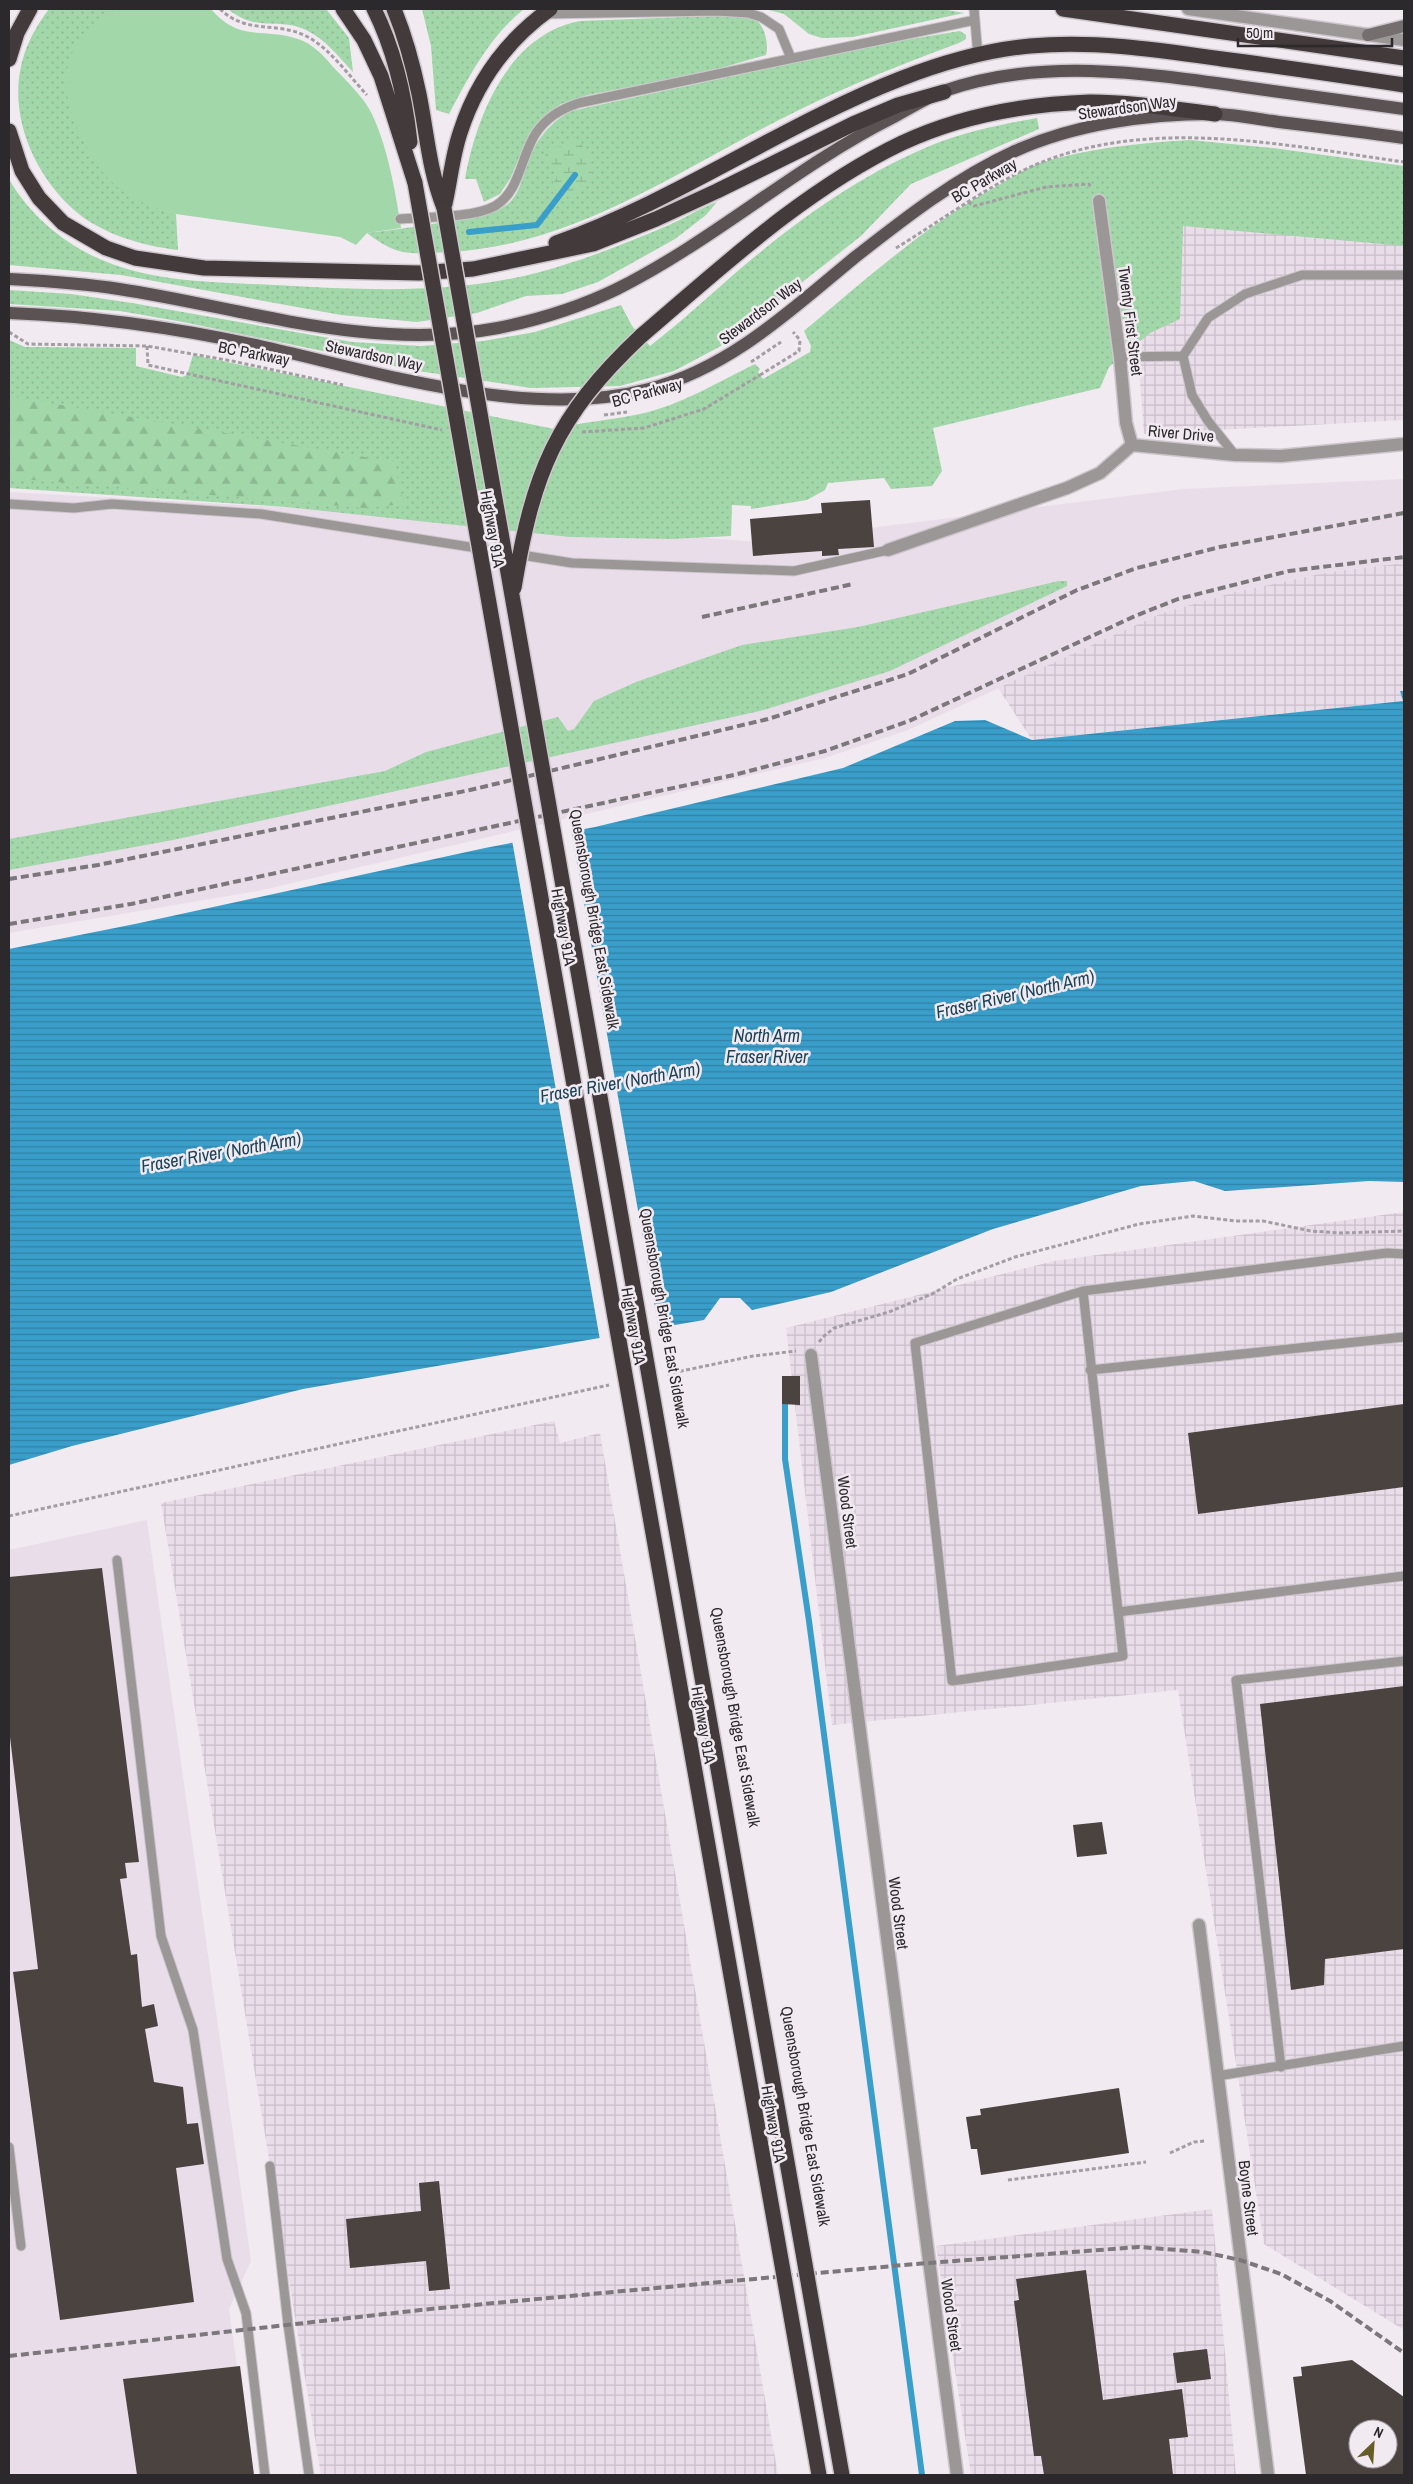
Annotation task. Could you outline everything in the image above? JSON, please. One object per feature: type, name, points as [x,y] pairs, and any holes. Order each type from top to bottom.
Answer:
[{"type":"highway","points":[[9,59],[17,33],[30,9]]},
{"type":"highway","points":[[343,9],[364,40],[381,76],[415,183]]},
{"type":"highway","points":[[374,9],[386,36],[402,91],[415,183]]},
{"type":"highway","points":[[394,9],[404,33],[419,94],[433,182],[444,208]]},
{"type":"highway","points":[[1063,9],[1404,58]]},
{"type":"highway","points":[[444,208],[460,133],[478,89],[510,44],[546,11]]},
{"type":"highway","points":[[496,265],[588,232],[876,89],[927,70],[978,56],[1029,46],[1065,44],[1147,48],[1404,85]]},
{"type":"highway","points":[[9,131],[22,171],[40,198],[63,223],[84,236],[121,253],[164,264],[204,268],[414,273],[458,271],[496,265],[593,244],[691,203],[852,124],[898,105],[944,92]]},
{"type":"highway","points":[[513,599],[528,512],[548,455],[573,411],[593,385],[641,336],[708,278],[807,200],[853,170],[903,143],[957,122],[994,113],[1082,103],[1151,106],[1215,114]]},
{"type":"highway","name":"Highway 91A","points":[[415,183],[818,2475]]},
{"type":"highway","name":"Highway 91A","points":[[444,208],[842,2475]]},
{"type":"main road","points":[[1368,35],[1404,26]]},
{"type":"main road","name":"Stewardson Way","points":[[9,279],[45,280],[120,289],[297,323],[395,335],[432,335],[500,327],[554,313],[615,290],[677,254],[831,151],[944,92],[1007,76],[1069,71],[1138,73],[1404,109]]},
{"type":"main road","name":"Stewardson Way","points":[[9,313],[112,320],[191,332],[380,374],[493,394],[589,400],[650,389],[688,376],[724,359],[759,336],[895,225],[964,178],[1017,150],[1078,130],[1121,121],[1215,114],[1404,138]]},
{"type":"street","points":[[1188,9],[1404,40]]},
{"type":"street","name":"Twenty First Street","points":[[1099,201],[1120,356],[1126,424],[1132,445]]},
{"type":"street","name":"River Drive","points":[[888,550],[1067,488],[1100,473],[1132,445],[1235,455],[1281,456],[1404,444]]},
{"type":"street","name":"Wood Street","points":[[811,1355],[956,2475]]},
{"type":"street","name":"Boyne Street","points":[[1199,1925],[1268,2475]]},
{"type":"lane","points":[[974,9],[978,56]]},
{"type":"lane","points":[[546,11],[717,11],[748,13],[761,17],[779,29],[792,58]]},
{"type":"lane","points":[[400,219],[468,213],[494,206],[502,201],[514,183],[536,133],[543,124],[566,107],[591,100],[975,20]]},
{"type":"lane","points":[[414,273],[422,267],[427,258],[423,217]]},
{"type":"lane","points":[[1235,455],[1208,422],[1192,395],[1183,356],[1208,318],[1245,294],[1302,275],[1404,275]]},
{"type":"lane","points":[[1120,356],[1183,356]]},
{"type":"lane","points":[[9,504],[74,508],[112,504],[261,514],[572,563],[794,571],[888,550]]},
{"type":"lane","points":[[1083,1291],[1090,1370],[1123,1656],[952,1681],[915,1344],[1083,1291],[1387,1253],[1404,1254]]},
{"type":"lane","points":[[1090,1370],[1404,1337]]},
{"type":"lane","points":[[117,1560],[161,1936],[193,2030],[227,2259],[246,2314],[265,2475]]},
{"type":"lane","points":[[1118,1612],[1404,1576]]},
{"type":"lane","points":[[1281,2066],[1236,1680],[1404,1661]]},
{"type":"lane","points":[[1217,2076],[1404,2046]]},
{"type":"lane","points":[[9,2147],[21,2246]]},
{"type":"lane","points":[[270,2166],[288,2324],[309,2475]]},
{"type":"path","points":[[220,9],[241,24],[288,30],[307,36],[323,49],[368,96]]},
{"type":"path","name":"BC Parkway","points":[[889,253],[989,188],[1028,168],[1063,156],[1106,145],[1159,138],[1223,140],[1404,162]]},
{"type":"path","points":[[968,202],[974,206],[1046,187],[1089,184],[1099,201]]},
{"type":"path","points":[[747,364],[801,326]]},
{"type":"path","points":[[9,332],[28,344],[148,346]]},
{"type":"path","points":[[574,432],[644,428],[704,409],[799,351],[800,340],[793,332]]},
{"type":"path","name":"BC Parkway","points":[[349,386],[232,361],[148,346],[148,365],[188,372],[442,430]]},
{"type":"path","name":"BC Parkway","points":[[595,416],[615,415],[634,410]]},
{"type":"path","points":[[666,1374],[752,1356],[793,1350],[811,1355],[823,1337],[834,1328],[889,1312],[987,1267],[1028,1252],[1139,1224],[1192,1216],[1236,1221],[1263,1221],[1311,1231],[1341,1233],[1404,1231]]},
{"type":"path","points":[[9,1516],[618,1384]]},
{"type":"path","points":[[1170,2153],[1194,2142],[1205,2141]]},
{"type":"path","points":[[1008,2180],[1146,2162]]},
{"type":"shaded area","points":[[1124,176],[1404,207],[1404,420],[1144,434]]},
{"type":"shaded area","points":[[1404,479],[1404,563],[1329,572],[1235,592],[1162,613],[908,730],[825,758],[258,891],[9,933],[9,492],[406,514],[757,542],[1183,489]]},
{"type":"shaded area","points":[[1404,563],[1404,691],[1400,691],[1403,701],[1032,740],[998,688],[1162,613],[1235,592],[1329,572]]},
{"type":"shaded area","points":[[1404,1212],[1404,2330],[1264,2244],[1178,1690],[832,1725],[786,1328],[1054,1261]]},
{"type":"shaded area","points":[[554,1421],[560,1443],[600,1433],[778,2475],[321,2475],[161,1503]]},
{"type":"shaded area","points":[[147,1520],[251,2261],[229,2309],[252,2475],[9,2475],[9,1550]]},
{"type":"shaded area","points":[[1212,2209],[1236,2475],[971,2475],[936,2246]]},
{"type":"green space","points":[[49,9],[155,9],[161,209],[176,214],[178,250],[123,238],[97,226],[74,210],[59,195],[35,159],[26,139],[21,118],[18,97],[19,76],[29,43]]},
{"type":"green space","points":[[117,9],[211,9],[222,20],[242,30],[285,36],[303,41],[313,47],[322,54],[353,88],[371,113],[389,162],[401,228],[367,233],[356,245],[340,237],[176,214],[145,204],[117,187],[96,163],[80,134],[72,115],[66,79],[69,62],[75,47],[85,33],[99,20]]},
{"type":"green space","points":[[228,9],[326,9],[349,38],[353,72],[326,43],[306,30],[296,26],[249,21]]},
{"type":"green space","points":[[422,9],[524,9],[501,31],[481,57],[449,114],[436,110],[431,46]]},
{"type":"green space","points":[[765,9],[942,9],[964,13],[853,37],[822,38],[809,34],[784,14]]},
{"type":"green space","points":[[735,15],[754,19],[761,25],[766,41],[766,55],[704,73],[588,95],[561,104],[540,121],[529,134],[510,179],[500,194],[484,202],[476,179],[465,179],[478,130],[500,81],[515,60],[534,42],[555,29],[580,21]]},
{"type":"green space","points":[[960,31],[966,35],[966,39],[959,43],[838,91],[630,199],[586,219],[542,235],[496,246],[448,252],[414,253],[396,250],[367,233],[463,219],[498,209],[508,204],[519,188],[528,161],[537,143],[555,122],[571,111],[886,43]]},
{"type":"green space","points":[[1037,118],[1039,129],[911,184],[861,236],[721,346],[674,371],[620,386],[531,388],[418,371],[183,322],[120,311],[9,304],[9,290],[71,294],[352,342],[421,346],[483,341],[535,332],[621,305],[632,326],[650,346],[785,232],[858,182],[937,143],[986,128]]},
{"type":"green space","points":[[573,139],[579,142],[586,151],[590,162],[592,181],[569,197],[554,194],[550,187],[557,178],[552,164],[545,157],[546,149],[564,146]]},
{"type":"green space","points":[[1190,140],[1273,148],[1404,166],[1404,246],[1183,226],[1180,319],[1150,333],[1109,367],[1100,388],[933,428],[942,471],[932,486],[891,489],[884,478],[828,483],[825,490],[807,500],[751,509],[751,506],[732,505],[731,536],[671,539],[570,537],[286,507],[9,488],[9,340],[25,347],[136,348],[136,366],[182,377],[187,375],[193,355],[554,429],[655,410],[699,392],[755,364],[760,369],[758,372],[763,379],[810,352],[811,346],[804,331],[921,235],[971,201],[1035,165],[1096,150]]},
{"type":"green space","points":[[9,179],[26,203],[46,225],[70,243],[116,266],[184,280],[342,288],[441,288],[507,279],[540,272],[621,245],[717,202],[706,215],[675,239],[598,282],[562,294],[526,296],[477,313],[417,322],[341,315],[121,275],[9,265]]},
{"type":"green space","points":[[9,396],[394,462],[404,504],[364,508],[9,478]]},
{"type":"green space","points":[[1059,581],[1067,581],[1067,586],[890,671],[760,711],[173,840],[9,870],[9,839],[385,771],[426,752],[558,717],[568,731],[574,729],[594,701],[636,682],[742,645],[858,627]]},
{"type":"water","name":"North Arm Fraser River","points":[[1400,691],[1404,691],[1404,1182],[1369,1181],[1225,1191],[1194,1181],[1141,1186],[993,1229],[831,1292],[752,1310],[740,1298],[720,1298],[704,1320],[303,1389],[72,1446],[9,1465],[9,949],[135,924],[485,848],[595,827],[843,768],[955,721],[985,720],[1032,740],[1403,701]]},
{"type":"pier","points":[[571,829],[659,1330],[600,1340],[512,840]]},
{"type":"building","points":[[870,500],[874,547],[838,549],[839,555],[822,556],[822,551],[753,556],[750,519],[822,513],[821,503]]},
{"type":"building","points":[[782,1376],[800,1376],[800,1405],[782,1404]]},
{"type":"building","points":[[1404,1404],[1404,1487],[1198,1514],[1188,1433]]},
{"type":"building","points":[[102,1568],[139,1862],[125,1863],[127,1878],[120,1879],[131,1955],[137,1954],[142,2007],[154,2004],[158,2026],[145,2029],[154,2082],[183,2087],[187,2124],[198,2123],[204,2164],[176,2168],[194,2302],[60,2320],[13,1972],[38,1969],[9,1729],[9,1577]]},
{"type":"building","points":[[1404,1686],[1404,1949],[1325,1959],[1324,1985],[1291,1990],[1260,1704]]},
{"type":"building","points":[[1102,1822],[1107,1854],[1077,1857],[1073,1825]]},
{"type":"building","points":[[1119,2088],[1129,2153],[981,2175],[977,2149],[971,2149],[966,2117],[981,2115],[980,2109]]},
{"type":"building","points":[[439,2181],[450,2289],[429,2291],[426,2261],[350,2268],[346,2219],[421,2211],[419,2183]]},
{"type":"building","points":[[1086,2270],[1103,2400],[1182,2389],[1188,2437],[1169,2439],[1173,2475],[1044,2475],[1041,2456],[1034,2456],[1014,2301],[1019,2300],[1016,2279]]},
{"type":"building","points":[[1207,2349],[1211,2379],[1177,2383],[1173,2353]]},
{"type":"building","points":[[1352,2360],[1404,2397],[1404,2475],[1306,2475],[1293,2377],[1302,2376],[1301,2367]]},
{"type":"building","points":[[240,2366],[254,2475],[137,2475],[123,2379]]},
{"type":"waterway","points":[[469,232],[537,225],[575,175]]},
{"type":"waterway","points":[[785,1404],[785,1459],[809,1621],[922,2475]]},
{"type":"railway","points":[[9,879],[98,865],[470,790],[768,719],[908,674],[1077,590],[1137,568],[1220,547],[1404,513]]},
{"type":"railway","points":[[9,924],[131,904],[734,775],[825,751],[909,721],[1135,616],[1178,599],[1289,571],[1404,557]]},
{"type":"railway","points":[[702,617],[853,584]]},
{"type":"railway","points":[[9,2356],[430,2309],[915,2264],[1139,2247],[1203,2252],[1240,2260],[1281,2274],[1330,2301],[1404,2353]]},
{"type":"water label","name":"Fraser River (North Arm)","points":[[1015,994]]},
{"type":"water label","name":"Fraser River (North Arm)","points":[[620,1082]]},
{"type":"water label","name":"Fraser River (North Arm)","points":[[221,1152]]}]
